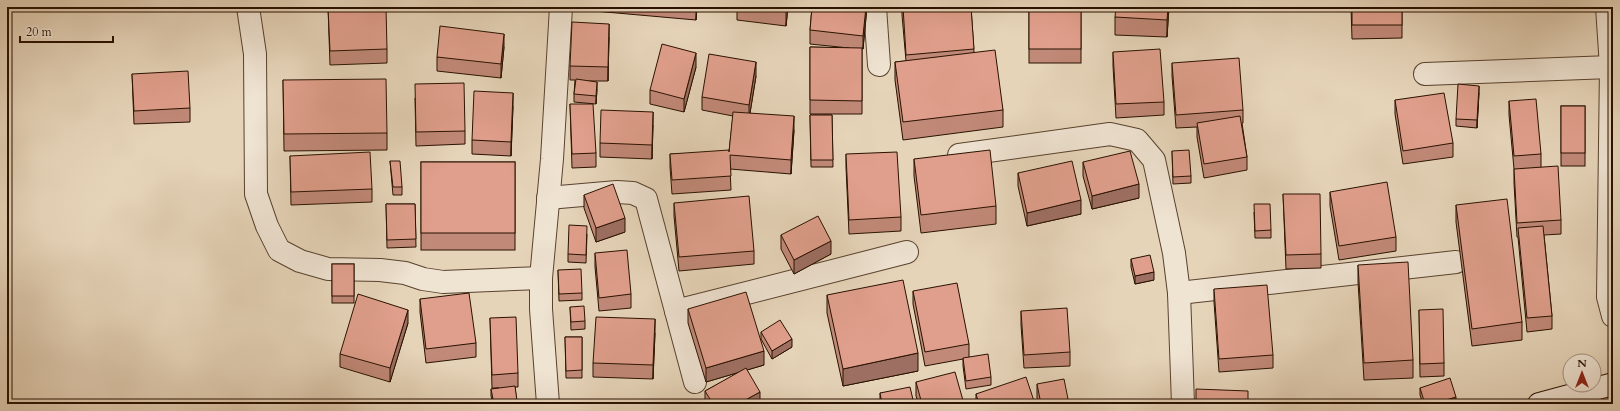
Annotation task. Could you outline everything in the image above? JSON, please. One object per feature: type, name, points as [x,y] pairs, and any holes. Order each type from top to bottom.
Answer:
[{"type":"street","points":[[248,7],[255,54],[256,194],[279,250],[300,261],[328,268],[386,270],[443,282],[541,278]]},
{"type":"street","points":[[548,404],[541,309],[541,278],[552,159],[561,7]]},
{"type":"street","points":[[874,7],[879,65]]},
{"type":"street","points":[[1607,7],[1611,67],[1608,297],[1613,316]]},
{"type":"street","points":[[1426,74],[1611,67]]},
{"type":"street","points":[[938,158],[1110,134],[1137,140],[1154,160],[1174,253],[1179,293],[1183,404]]},
{"type":"street","points":[[548,198],[617,192],[634,193],[646,199],[695,382]]},
{"type":"street","points":[[676,311],[907,252]]},
{"type":"street","points":[[1179,293],[1456,262]]},
{"type":"street","points":[[1539,404],[1613,384]]},
{"type":"building","points":[[328,7],[386,7],[387,49],[330,51]]},
{"type":"building","points":[[773,7],[786,7],[786,9]]},
{"type":"building","points":[[812,7],[866,7],[863,36],[810,30]]},
{"type":"building","points":[[903,7],[971,7],[974,49],[906,55]]},
{"type":"building","points":[[1029,7],[1081,7],[1081,49],[1029,49]]},
{"type":"building","points":[[1116,7],[1168,7],[1167,20],[1115,17]]},
{"type":"building","points":[[1352,7],[1402,7],[1402,25],[1352,25]]},
{"type":"building","points":[[572,22],[609,24],[608,67],[570,66]]},
{"type":"building","points":[[440,26],[504,34],[501,64],[437,57]]},
{"type":"building","points":[[662,44],[696,53],[684,99],[650,90]]},
{"type":"building","points":[[810,47],[862,48],[862,101],[810,100]]},
{"type":"building","points":[[1160,49],[1164,102],[1116,104],[1113,52]]},
{"type":"building","points":[[995,50],[1003,110],[903,122],[895,62]]},
{"type":"building","points":[[709,54],[756,62],[749,105],[702,97]]},
{"type":"building","points":[[1239,58],[1243,110],[1176,115],[1172,63]]},
{"type":"building","points":[[188,71],[190,108],[134,111],[132,74]]},
{"type":"building","points":[[386,79],[387,133],[284,134],[283,80]]},
{"type":"building","points":[[576,79],[597,82],[596,96],[574,94]]},
{"type":"building","points":[[464,83],[465,131],[416,132],[415,84]]},
{"type":"building","points":[[1458,84],[1479,86],[1477,120],[1456,119]]},
{"type":"building","points":[[474,91],[513,93],[511,142],[472,140]]},
{"type":"building","points":[[1444,93],[1453,143],[1403,151],[1395,100]]},
{"type":"building","points":[[1536,99],[1541,154],[1514,156],[1509,101]]},
{"type":"building","points":[[570,104],[593,104],[596,153],[572,154]]},
{"type":"building","points":[[1561,106],[1585,106],[1585,153],[1561,153]]},
{"type":"building","points":[[601,110],[653,112],[652,145],[600,143]]},
{"type":"building","points":[[733,112],[794,116],[791,160],[730,155],[731,176],[672,180],[670,154],[729,150],[729,152]]},
{"type":"building","points":[[810,115],[832,115],[833,160],[811,160]]},
{"type":"building","points":[[1240,116],[1247,157],[1204,164],[1197,123]]},
{"type":"building","points":[[990,150],[996,206],[921,215],[914,159]]},
{"type":"building","points":[[1189,150],[1191,176],[1173,177],[1172,151]]},
{"type":"building","points":[[1130,151],[1139,184],[1092,196],[1083,162]]},
{"type":"building","points":[[370,152],[372,189],[291,192],[290,156]]},
{"type":"building","points":[[897,152],[901,217],[849,220],[846,154]]},
{"type":"building","points":[[390,161],[400,161],[402,187],[393,187]]},
{"type":"building","points":[[1072,161],[1081,200],[1027,213],[1018,173]]},
{"type":"building","points":[[421,162],[515,162],[515,233],[421,233]]},
{"type":"building","points":[[1558,166],[1561,220],[1517,223],[1514,169]]},
{"type":"building","points":[[1387,182],[1396,237],[1339,246],[1330,192]]},
{"type":"building","points":[[613,184],[625,218],[596,228],[584,195]]},
{"type":"building","points":[[1283,194],[1320,194],[1321,254],[1286,255]]},
{"type":"building","points":[[749,196],[754,251],[679,257],[674,203]]},
{"type":"building","points":[[1507,199],[1522,322],[1472,329],[1456,205]]},
{"type":"building","points":[[386,204],[415,204],[416,239],[387,240]]},
{"type":"building","points":[[1254,204],[1270,204],[1271,230],[1255,231]]},
{"type":"building","points":[[818,216],[831,241],[794,260],[781,235]]},
{"type":"building","points":[[569,225],[587,226],[586,255],[568,254]]},
{"type":"building","points":[[1543,226],[1552,316],[1527,318],[1518,228]]},
{"type":"building","points":[[627,250],[631,294],[599,298],[595,253]]},
{"type":"building","points":[[1150,255],[1154,272],[1135,276],[1131,259]]},
{"type":"building","points":[[1408,262],[1413,360],[1364,363],[1358,265]]},
{"type":"building","points":[[332,264],[354,264],[354,296],[332,296]]},
{"type":"building","points":[[581,269],[582,293],[559,294],[558,270]]},
{"type":"building","points":[[903,280],[918,353],[843,369],[827,295]]},
{"type":"building","points":[[957,283],[969,344],[925,352],[913,291]]},
{"type":"building","points":[[1267,285],[1273,355],[1219,359],[1214,289]]},
{"type":"building","points":[[746,292],[764,351],[706,368],[688,309]]},
{"type":"building","points":[[469,293],[476,343],[426,349],[420,299]]},
{"type":"building","points":[[358,294],[408,310],[390,368],[340,354]]},
{"type":"building","points":[[584,306],[585,321],[571,322],[570,307]]},
{"type":"building","points":[[1067,308],[1070,352],[1024,355],[1021,311]]},
{"type":"building","points":[[1443,309],[1444,363],[1420,364],[1419,310]]},
{"type":"building","points":[[516,317],[518,373],[492,375],[490,318]]},
{"type":"building","points":[[596,317],[655,319],[653,365],[593,363]]},
{"type":"building","points":[[780,320],[792,339],[772,351],[761,332]]},
{"type":"building","points":[[565,337],[582,337],[582,370],[566,371]]},
{"type":"building","points":[[988,354],[991,377],[966,381],[963,358]]},
{"type":"building","points":[[746,368],[760,392],[738,404],[713,404],[705,391]]},
{"type":"building","points":[[955,372],[964,404],[922,404],[916,382]]},
{"type":"building","points":[[1026,377],[1035,404],[979,404],[976,394]]},
{"type":"building","points":[[1450,378],[1456,397],[1433,404],[1425,404],[1420,388]]},
{"type":"building","points":[[1064,379],[1069,404],[1041,404],[1037,384]]},
{"type":"building","points":[[515,386],[517,401],[494,404],[491,389]]},
{"type":"building","points":[[910,387],[914,404],[882,404],[880,393]]},
{"type":"building","points":[[1196,389],[1248,391],[1248,404],[1196,404]]},
{"type":"building","points":[[1355,402],[1356,404],[1340,404]]}]
